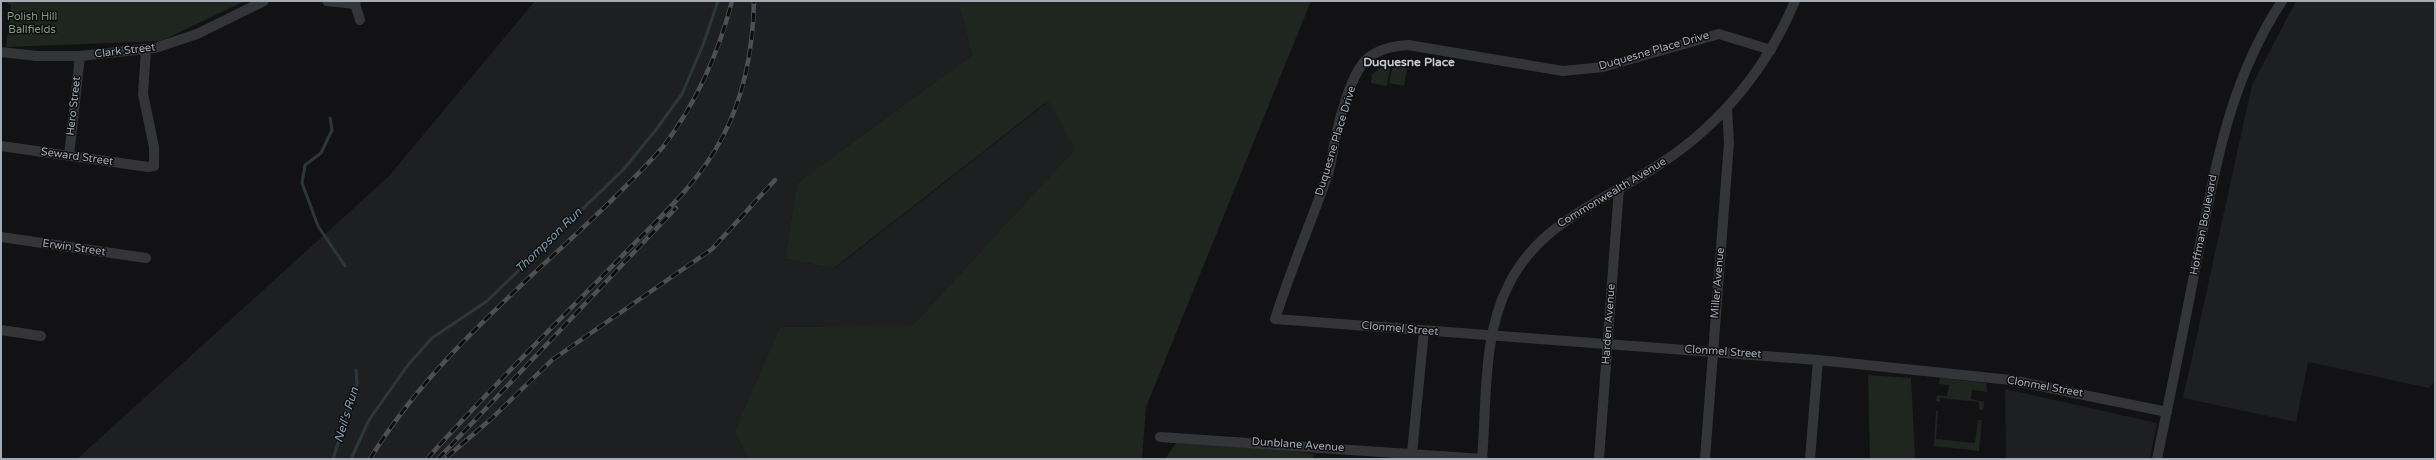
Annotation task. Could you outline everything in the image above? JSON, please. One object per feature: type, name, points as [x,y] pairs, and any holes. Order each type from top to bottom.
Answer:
[{"type":"street","points":[[327,1],[355,3],[360,20]]},
{"type":"street","name":"Commonwealth Avenue","points":[[1482,459],[1493,336],[1497,315],[1508,285],[1533,248],[1568,217],[1679,151],[1726,108],[1748,83],[1771,50],[1795,1]]},
{"type":"street","name":"Hoffman Boulevard","points":[[2157,459],[2222,138],[2244,72],[2261,35],[2282,1]]},
{"type":"street","name":"Clark Street","points":[[1,52],[37,56],[80,56],[146,50],[165,46],[197,34],[260,2]]},
{"type":"street","name":"Duquesne Place Drive","points":[[1275,319],[1296,256],[1328,173],[1335,136],[1354,80],[1366,60],[1387,48],[1408,45],[1425,47],[1563,72],[1602,67],[1719,34],[1771,50]]},
{"type":"street","name":"Seward Street","points":[[1,146],[148,168],[154,166],[154,147],[143,94],[146,50]]},
{"type":"street","name":"Hero Street","points":[[69,156],[80,56]]},
{"type":"street","name":"Miller Avenue","points":[[1704,459],[1729,142],[1726,108]]},
{"type":"street","name":"Harden Avenue","points":[[1599,459],[1619,188]]},
{"type":"street","name":"Erwin Street","points":[[1,237],[146,258]]},
{"type":"street","name":"Clonmel Street","points":[[1275,319],[1712,351],[1818,360],[2011,380],[2167,412]]},
{"type":"street","points":[[1,330],[41,336]]},
{"type":"street","points":[[1412,453],[1424,330]]},
{"type":"street","points":[[1810,459],[1818,360]]},
{"type":"street","name":"Dunblane Avenue","points":[[1160,437],[1412,453],[1482,459]]},
{"type":"shaded area","points":[[535,1],[958,1],[972,55],[797,183],[785,259],[835,268],[1049,101],[1075,149],[913,325],[780,327],[734,431],[749,459],[77,459],[389,176]]},
{"type":"shaded area","points":[[2296,1],[2435,1],[2435,381],[2429,388],[2308,362],[2296,422],[2183,398],[2252,85]]},
{"type":"shaded area","points":[[2005,389],[2157,423],[2150,459],[2006,459]]},
{"type":"green space","name":"Polish Hill Ballfields","points":[[1,1],[245,1],[161,41],[6,47],[11,5]]},
{"type":"green space","points":[[958,1],[1311,1],[1146,407],[1142,459],[749,459],[734,431],[780,327],[913,325],[1075,149],[1048,101],[834,268],[785,259],[797,183],[972,55]]},
{"type":"green space","points":[[1393,65],[1407,68],[1404,86],[1389,83]]},
{"type":"green space","points":[[1382,67],[1390,68],[1387,86],[1371,83],[1372,74]]},
{"type":"green space","points":[[1868,375],[1911,378],[1915,459],[1870,459]]},
{"type":"green space","points":[[1940,378],[1986,383],[1987,392],[1972,390],[1971,399],[1984,402],[1983,410],[1979,410],[1979,402],[1940,398],[1940,402],[1936,401],[1937,395],[1947,396],[1949,385],[1939,384]]},
{"type":"green space","points":[[1936,411],[1938,411],[1936,439],[1975,443],[1978,420],[1982,420],[1979,451],[1934,446]]},
{"type":"green space","points":[[1176,443],[1255,447],[1314,454],[1313,459],[1165,459]]},
{"type":"waterway","name":"Thompson Run","points":[[351,459],[369,420],[408,365],[432,338],[487,301],[623,170],[655,131],[682,94],[703,45],[718,1]]},
{"type":"waterway","name":"Neil's Run","points":[[330,118],[332,130],[321,153],[305,165],[302,183],[318,226],[345,266]]},
{"type":"waterway","name":"Neil's Run","points":[[333,459],[357,383],[356,370]]},
{"type":"railway","points":[[370,459],[400,415],[470,334],[588,223],[663,147],[686,113],[705,77],[720,40],[732,1]]},
{"type":"railway","points":[[427,459],[498,382],[676,201],[701,171],[722,138],[737,105],[750,54],[754,1]]},
{"type":"railway","points":[[447,457],[491,419],[552,360],[712,249],[775,180]]},
{"type":"railway","points":[[438,459],[676,208]]},
{"type":"district","name":"Duquesne Place","points":[[1409,63]]}]
